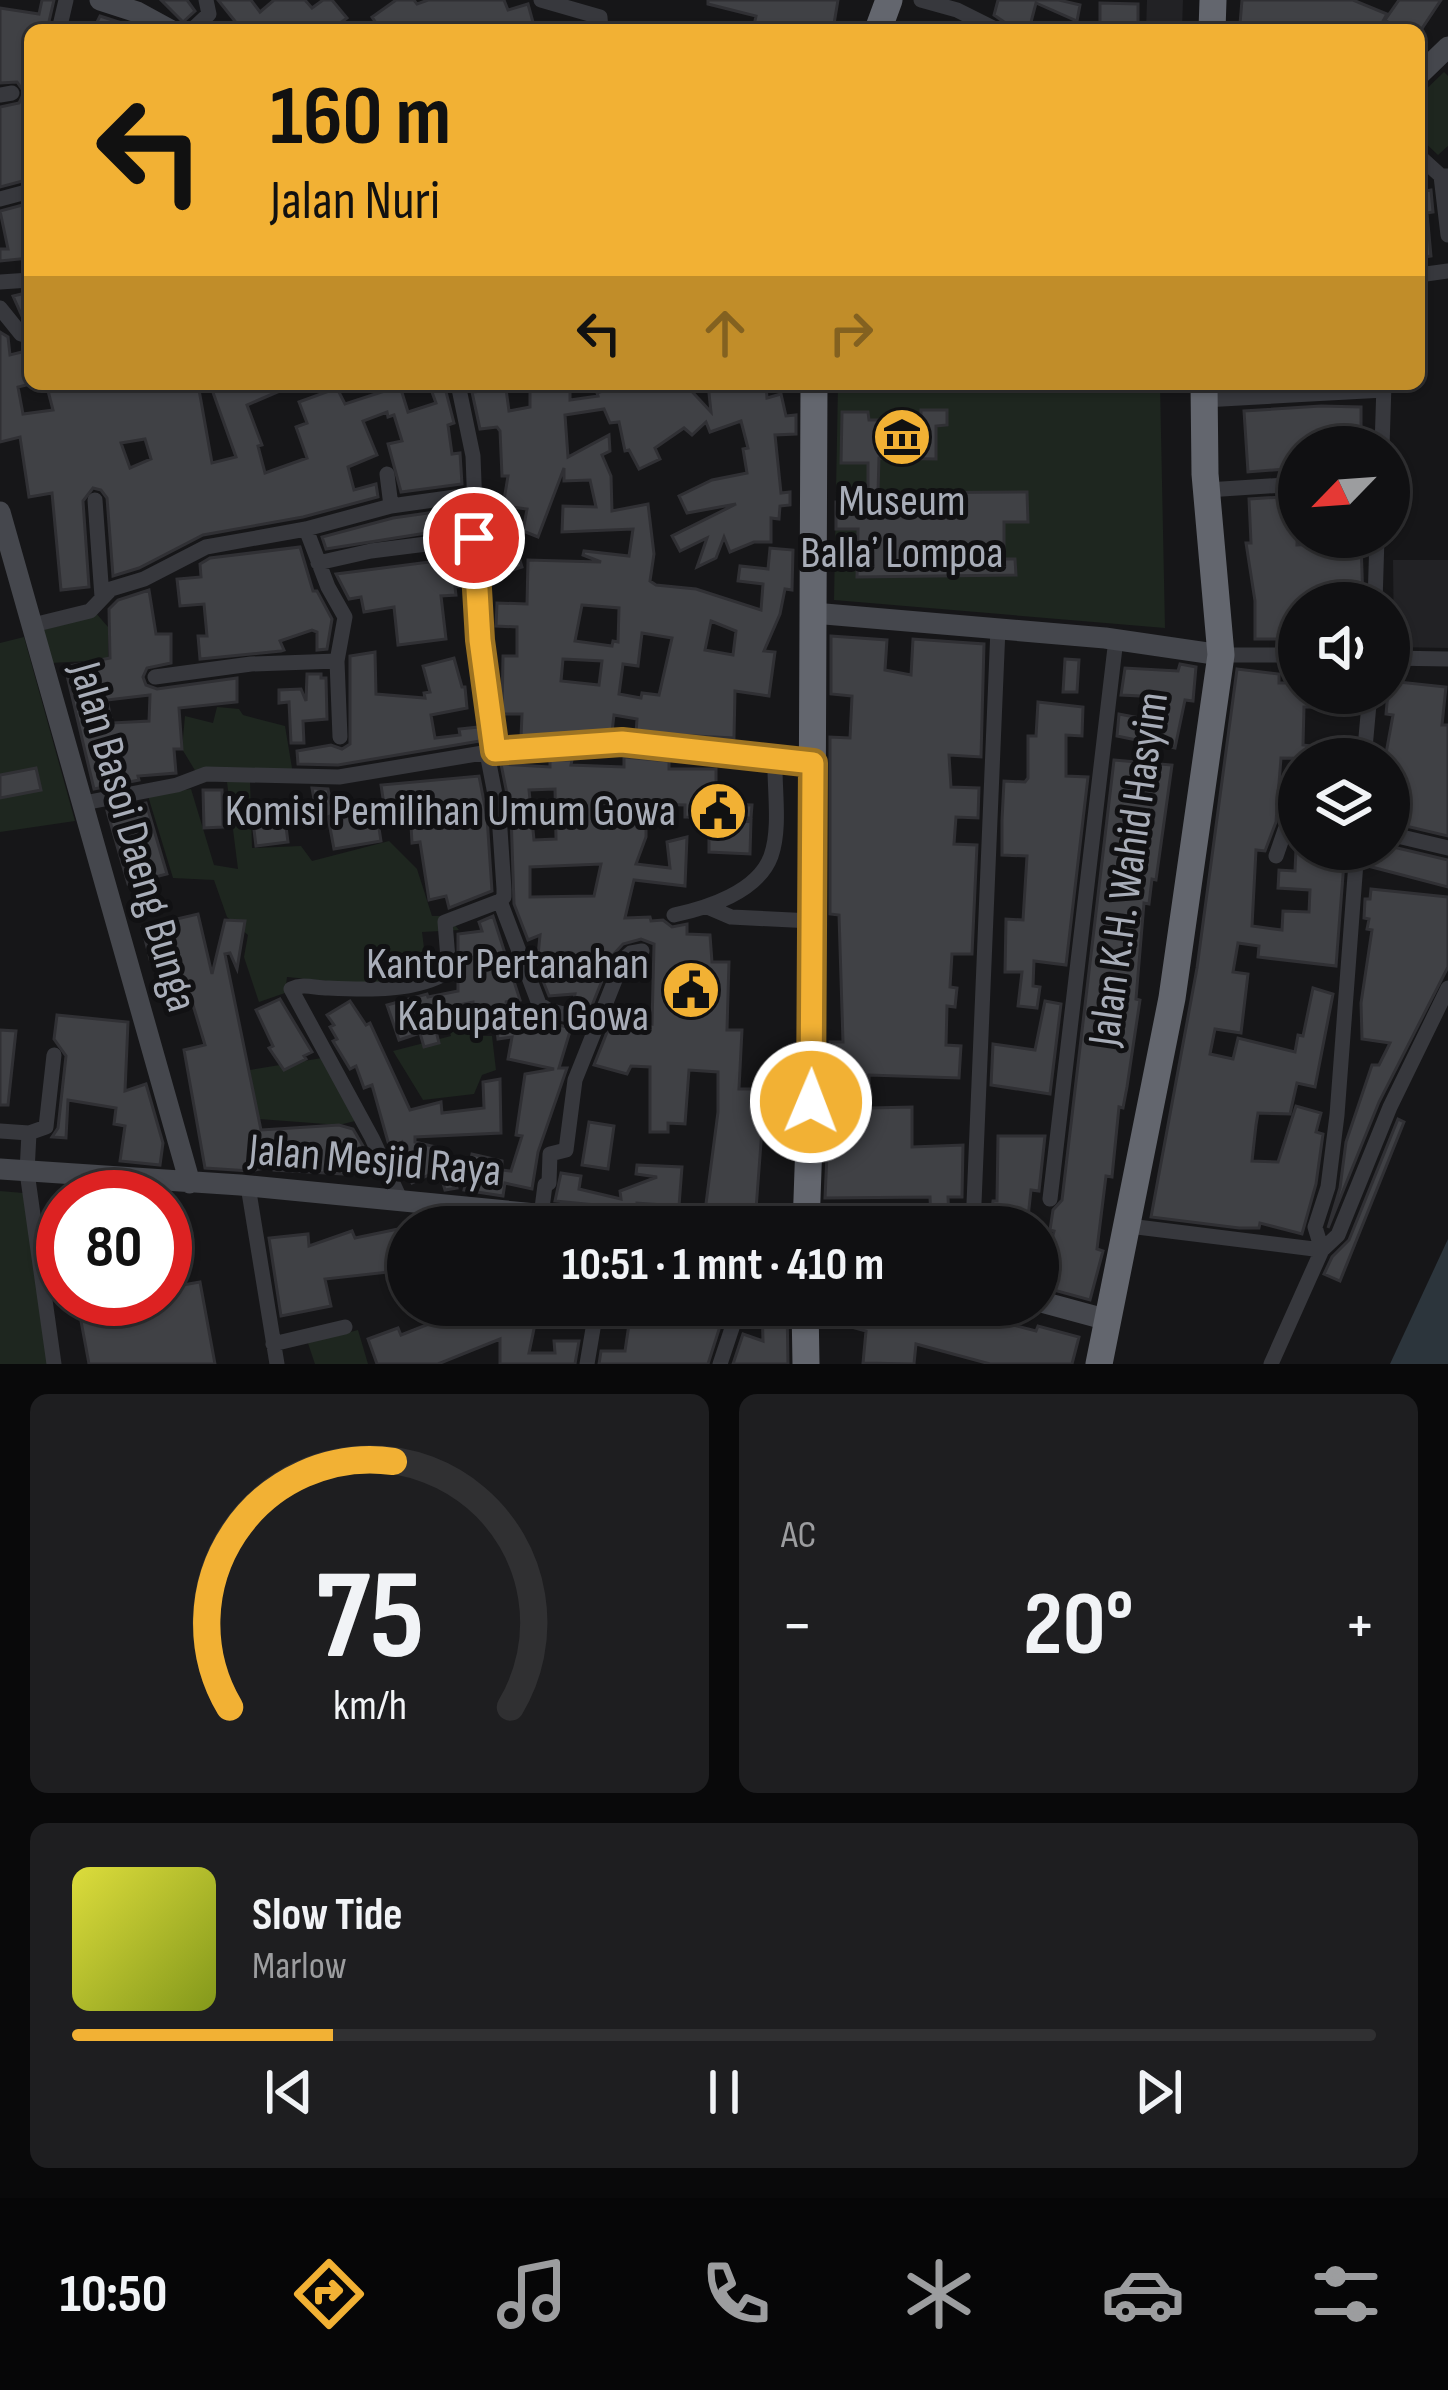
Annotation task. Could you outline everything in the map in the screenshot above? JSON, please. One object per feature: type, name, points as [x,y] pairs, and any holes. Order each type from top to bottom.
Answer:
[{"type":"highway","points":[[805,1206],[798,922],[813,763],[814,390]]},
{"type":"highway","points":[[1204,392],[1215,625],[1212,654]]},
{"type":"highway","name":"Jalan K.H. Wahid Hasyim","points":[[1099,1364],[1172,998],[1212,654]]},
{"type":"highway","name":"Jalan K.H. Wahid Hasyim","points":[[1084,1364],[1097,1317],[1156,995],[1212,654]]},
{"type":"highway","points":[[806,1326],[806,1364]]},
{"type":"street","points":[[100,0],[159,24]]},
{"type":"street","points":[[541,0],[601,16]]},
{"type":"street","points":[[921,0],[985,24]]},
{"type":"street","points":[[1425,69],[1448,47]]},
{"type":"street","points":[[1444,176],[1448,235]]},
{"type":"street","points":[[0,308],[24,335]]},
{"type":"street","points":[[459,390],[477,494],[474,538],[500,815],[504,889],[500,901],[539,1004],[599,1023]]},
{"type":"street","points":[[1204,392],[1276,390]]},
{"type":"street","points":[[1383,426],[1384,390]]},
{"type":"street","points":[[388,474],[391,506]]},
{"type":"street","points":[[1207,490],[1278,485]]},
{"type":"street","points":[[33,625],[90,611],[111,589],[144,578],[196,550],[306,529],[391,506],[477,494]]},
{"type":"street","points":[[95,500],[102,598]]},
{"type":"street","name":"Jalan Basoi Daeng Bunga","points":[[0,512],[186,1170]]},
{"type":"street","points":[[306,529],[345,616],[338,662],[340,737]]},
{"type":"street","points":[[318,563],[474,538]]},
{"type":"street","points":[[813,614],[1116,639],[1212,654],[1278,655]]},
{"type":"street","points":[[974,1206],[998,628]]},
{"type":"street","points":[[1050,1199],[1116,639]]},
{"type":"street","points":[[1410,658],[1448,659]]},
{"type":"street","points":[[155,677],[251,664],[338,662]]},
{"type":"street","points":[[84,803],[177,785],[206,773],[316,779],[491,752],[622,742],[813,763]]},
{"type":"street","points":[[674,914],[710,908],[766,867],[772,854],[775,759]]},
{"type":"street","points":[[1410,839],[1448,848]]},
{"type":"street","points":[[1276,856],[1278,850]]},
{"type":"street","points":[[1322,1250],[1315,1227],[1328,1187],[1337,1115],[1355,870]]},
{"type":"street","points":[[402,1203],[291,989],[299,985],[421,986],[449,971],[445,922],[500,901]]},
{"type":"street","points":[[710,908],[731,917],[798,922]]},
{"type":"street","points":[[542,1206],[550,1154],[566,1150],[574,1080],[623,960],[642,951]]},
{"type":"street","points":[[1271,1364],[1322,1250],[1338,1235],[1390,1107],[1448,988]]},
{"type":"street","points":[[0,1131],[46,1127],[54,1055]]},
{"type":"street","points":[[28,1132],[27,1172],[55,1364]]},
{"type":"street","name":"Jalan Mesjid Raya","points":[[0,1169],[36,1173]]},
{"type":"street","name":"Jalan Mesjid Raya","points":[[192,1183],[434,1206]]},
{"type":"street","points":[[248,1186],[277,1364]]},
{"type":"street","points":[[1129,1226],[1322,1250]]},
{"type":"street","points":[[1059,1307],[1097,1317]]},
{"type":"street","points":[[586,1364],[593,1326]]},
{"type":"street","points":[[273,1345],[345,1327]]},
{"type":"street","points":[[720,1364],[732,1328]]},
{"type":"shaded area","points":[[1147,0],[1183,0],[1182,24],[1146,24]]},
{"type":"shaded area","points":[[1444,72],[1448,76],[1448,146],[1438,155],[1425,143],[1425,90]]},
{"type":"shaded area","points":[[838,390],[1160,390],[1165,628],[834,600]]},
{"type":"shaded area","points":[[1393,560],[1448,560],[1448,648],[1410,647],[1410,582],[1393,582]]},
{"type":"shaded area","points":[[95,612],[108,627],[108,660],[50,663],[37,627]]},
{"type":"shaded area","points":[[24,637],[75,821],[0,832],[0,643]]},
{"type":"shaded area","points":[[217,707],[239,709],[243,715],[285,726],[293,774],[196,772],[182,749],[185,716],[213,723]]},
{"type":"shaded area","points":[[250,781],[252,848],[301,846],[312,861],[389,841],[417,869],[432,916],[447,916],[459,930],[422,932],[425,956],[418,981],[349,983],[287,977],[285,993],[259,1002],[244,957],[248,935],[227,917],[214,880],[173,878],[148,796],[191,789],[214,865],[238,869],[227,782]]},
{"type":"shaded area","points":[[473,1006],[480,1036],[492,1036],[496,1070],[482,1075],[474,1094],[423,1100],[393,1051],[451,1036],[445,1015]]},
{"type":"shaded area","points":[[322,1058],[355,1121],[339,1125],[259,1119],[250,1070]]},
{"type":"shaded area","points":[[0,1191],[35,1194],[36,1326],[50,1326],[54,1364],[0,1364]]},
{"type":"shaded area","points":[[1448,1239],[1448,1364],[1390,1364]]},
{"type":"shaded area","points":[[358,1330],[368,1364],[315,1364],[308,1343]]},
{"type":"building","points":[[42,0],[54,0],[48,24],[24,24],[24,92],[17,82],[0,83],[0,8],[39,14]]},
{"type":"building","points":[[161,0],[187,0],[195,11],[183,22]]},
{"type":"building","points":[[218,0],[251,0],[260,12],[274,0],[305,0],[312,8],[332,0],[347,18],[339,24],[237,24]]},
{"type":"building","points":[[396,0],[417,4],[504,0],[508,10],[528,4],[533,22],[377,24],[372,17]]},
{"type":"building","points":[[708,0],[838,0],[834,24],[754,24],[756,16],[708,4]]},
{"type":"building","points":[[998,0],[1059,0],[1080,5],[1077,21],[1036,3],[1031,24],[1007,24],[994,15]]},
{"type":"building","points":[[1242,0],[1353,0],[1387,14],[1381,24],[1240,24]]},
{"type":"building","points":[[1399,0],[1441,0],[1425,24],[1385,20]]},
{"type":"building","points":[[1100,3],[1138,4],[1138,24],[1100,23]]},
{"type":"building","points":[[100,16],[125,24],[96,24]]},
{"type":"building","points":[[24,92],[24,181],[0,187],[0,107],[19,103]]},
{"type":"building","points":[[1431,190],[1433,212],[1427,213],[1431,256],[1425,257],[1425,191]]},
{"type":"building","points":[[24,205],[24,259],[0,261],[0,249],[8,249],[0,211]]},
{"type":"building","points":[[24,293],[24,315],[22,316],[13,296]]},
{"type":"building","points":[[0,332],[8,337],[10,355],[24,352],[24,386],[18,387],[23,414],[53,410],[48,390],[199,390],[212,463],[236,457],[212,390],[282,390],[247,405],[262,445],[258,446],[265,473],[307,458],[296,427],[307,423],[299,402],[332,390],[338,390],[345,404],[401,390],[408,412],[436,403],[431,390],[446,390],[454,423],[448,425],[452,454],[460,453],[462,484],[401,492],[388,444],[402,441],[394,415],[388,417],[387,412],[363,421],[377,455],[348,467],[354,490],[376,484],[378,497],[303,517],[203,535],[113,576],[107,498],[93,488],[83,501],[89,587],[61,590],[52,493],[29,497],[20,437],[0,442]],"holes":[[[145,439],[151,459],[130,468],[121,443]]]},
{"type":"building","points":[[506,390],[509,411],[530,407],[530,390],[570,390],[570,400],[598,396],[605,390],[691,390],[711,412],[709,390],[766,390],[767,398],[781,394],[786,416],[796,415],[796,434],[775,435],[781,493],[790,492],[790,505],[780,506],[779,519],[771,518],[771,542],[754,542],[730,552],[724,537],[716,558],[697,567],[707,538],[680,551],[672,536],[736,504],[687,513],[679,496],[712,480],[747,473],[743,449],[748,448],[741,421],[710,432],[706,422],[692,435],[684,428],[655,448],[660,459],[639,469],[629,450],[625,451],[619,422],[610,423],[604,409],[565,415],[568,457],[609,435],[610,451],[602,455],[611,476],[612,511],[648,504],[654,554],[650,581],[656,585],[696,589],[761,610],[763,584],[738,581],[740,566],[768,569],[770,548],[793,550],[792,590],[785,589],[764,651],[775,652],[769,696],[735,691],[734,738],[636,733],[637,719],[614,715],[612,732],[521,737],[522,714],[502,714],[503,656],[517,656],[517,627],[496,626],[497,603],[527,604],[528,560],[601,562],[583,555],[584,551],[629,556],[633,529],[562,532],[563,506],[596,507],[590,480],[564,481],[564,468],[538,537],[523,531],[527,509],[503,506],[508,476],[502,476],[500,431],[497,427],[480,429],[472,392]],"holes":[[[582,605],[619,608],[618,642],[613,641],[612,646],[575,641]],[[711,621],[736,631],[733,655],[705,650]],[[642,633],[672,638],[659,695],[619,694],[623,664],[638,666]],[[563,659],[602,661],[599,685],[561,681]]]},
{"type":"building","points":[[1361,407],[1361,426],[1278,426],[1278,470],[1248,472],[1244,411]]},
{"type":"building","points":[[921,410],[947,410],[947,425],[936,426],[936,459],[879,458],[878,493],[1027,492],[1028,522],[1004,522],[1004,559],[1015,559],[1016,575],[857,577],[858,529],[836,529],[836,502],[858,503],[858,493],[868,493],[868,463],[841,463],[842,412],[868,412],[869,420],[921,420]]},
{"type":"building","points":[[1278,497],[1278,558],[1362,558],[1362,582],[1278,582],[1278,639],[1255,639],[1246,543],[1251,543],[1249,499]]},
{"type":"building","points":[[456,509],[458,528],[326,549],[322,537],[393,518]]},
{"type":"building","points":[[512,534],[522,567],[490,577],[488,541]]},
{"type":"building","points":[[300,547],[313,591],[332,619],[327,649],[317,650],[317,632],[312,630],[280,641],[281,651],[200,659],[198,636],[207,636],[204,604],[180,606],[177,579],[201,577],[200,564],[210,558]]},
{"type":"building","points":[[465,551],[466,586],[455,587],[456,595],[441,596],[446,639],[398,645],[394,607],[364,612],[361,597],[349,599],[336,574],[453,559],[453,553]]},
{"type":"building","points":[[149,590],[156,634],[171,634],[171,663],[147,668],[146,685],[157,689],[237,678],[237,702],[179,708],[182,749],[174,749],[176,773],[138,776],[139,780],[94,789],[65,667],[110,658],[109,609],[118,600]],"holes":[[[150,695],[149,721],[112,723],[107,700]]]},
{"type":"building","points":[[831,636],[887,640],[885,670],[911,675],[913,639],[984,644],[981,757],[949,755],[951,787],[979,788],[978,818],[956,817],[954,844],[977,845],[972,954],[952,954],[950,987],[957,988],[955,1007],[947,1006],[946,1045],[961,1046],[959,1078],[869,1075],[869,1108],[912,1107],[912,1147],[963,1145],[962,1197],[948,1197],[948,1206],[930,1206],[930,1197],[825,1198],[827,1154],[840,1154],[841,1115],[831,1115],[830,1042],[843,1042],[839,915],[830,914],[830,737],[850,738],[852,696],[831,694]]},
{"type":"building","points":[[375,652],[376,694],[425,698],[424,693],[430,692],[423,666],[454,658],[467,708],[431,715],[435,738],[479,727],[480,741],[338,765],[298,764],[297,751],[331,745],[342,749],[350,744],[350,656]]},
{"type":"building","points":[[1065,659],[1079,660],[1077,692],[1063,692]]},
{"type":"building","points":[[1180,664],[1196,667],[1193,701],[1185,700],[1175,748],[1117,736],[1119,714],[1155,721],[1160,697],[1121,695],[1125,668],[1178,671]]},
{"type":"building","points":[[1237,669],[1278,674],[1278,714],[1304,714],[1303,738],[1278,738],[1276,822],[1265,851],[1256,850],[1252,926],[1282,930],[1283,911],[1309,912],[1310,890],[1278,888],[1279,870],[1343,870],[1336,966],[1258,957],[1259,946],[1238,943],[1233,972],[1248,974],[1241,1033],[1215,1029],[1210,1054],[1233,1059],[1238,1038],[1295,1052],[1313,988],[1333,994],[1315,1087],[1297,1083],[1290,1114],[1258,1113],[1256,1125],[1252,1161],[1278,1162],[1296,1106],[1321,1113],[1316,1132],[1323,1134],[1316,1184],[1302,1234],[1260,1223],[1259,1228],[1239,1228],[1151,1217],[1197,968]]},
{"type":"building","points":[[307,674],[326,678],[327,719],[303,721],[304,743],[291,743],[289,702],[279,703],[279,690],[301,689],[306,701]]},
{"type":"building","points":[[1410,683],[1446,687],[1442,725],[1448,725],[1448,836],[1410,827],[1410,738],[1389,738],[1393,715],[1386,714],[1410,714]]},
{"type":"building","points":[[1038,702],[1083,707],[1082,736],[1066,735],[1066,776],[1088,777],[1066,965],[1034,961],[1033,986],[1040,987],[1037,1008],[1018,1006],[1022,972],[1005,972],[1006,919],[1023,920],[1027,856],[1002,855],[1002,820],[1004,781],[1028,778],[1028,736],[1036,736]]},
{"type":"building","points":[[624,757],[669,761],[669,769],[716,769],[716,804],[752,805],[751,818],[685,817],[685,805],[646,804],[646,837],[636,864],[670,868],[667,842],[687,837],[685,886],[634,880],[625,918],[650,917],[672,927],[687,924],[687,934],[710,935],[712,962],[729,962],[727,1030],[742,1030],[739,1089],[765,1089],[756,1206],[706,1206],[718,1112],[718,1072],[689,1070],[685,1124],[668,1123],[668,1132],[650,1132],[650,1067],[631,1066],[627,1074],[594,1065],[615,1012],[652,1024],[654,944],[641,939],[623,944],[612,956],[591,1008],[573,1004],[575,994],[549,996],[537,966],[540,935],[528,940],[514,904],[511,814],[501,764],[550,767],[550,760],[572,760],[571,765],[624,767]],"holes":[[[555,789],[556,839],[534,840],[529,790]],[[601,864],[594,896],[530,897],[530,867]]]},
{"type":"building","points":[[1114,760],[1172,765],[1156,880],[1152,879],[1149,904],[1144,903],[1136,999],[1140,1000],[1123,1108],[1119,1107],[1112,1177],[1106,1176],[1097,1249],[1103,1251],[1090,1300],[1059,1291],[1057,1206],[1062,1200]]},
{"type":"building","points":[[36,768],[41,790],[0,798],[0,775]]},
{"type":"building","points":[[479,776],[492,891],[449,908],[446,896],[429,900],[420,842],[412,843],[410,808],[384,805],[381,785]]},
{"type":"building","points":[[312,788],[328,789],[333,815],[318,821]]},
{"type":"building","points":[[203,790],[222,790],[223,827],[204,828]]},
{"type":"building","points":[[146,803],[167,874],[128,884],[107,811]]},
{"type":"building","points":[[283,803],[288,842],[256,846],[251,806]]},
{"type":"building","points":[[376,809],[381,841],[334,849],[328,817]]},
{"type":"building","points":[[751,820],[750,854],[709,852],[709,831]]},
{"type":"building","points":[[1410,851],[1448,860],[1448,887],[1383,870],[1410,870]]},
{"type":"building","points":[[1371,889],[1448,897],[1448,967],[1379,1102],[1328,1228],[1346,1142],[1372,1065],[1379,1065],[1390,1043],[1362,1039],[1361,1003],[1372,930],[1367,929],[1369,919],[1364,918],[1365,899],[1370,899]]},
{"type":"building","points":[[198,914],[212,974],[225,920],[245,921],[237,969],[230,953],[225,954],[261,1130],[339,1125],[353,1129],[363,1146],[360,1175],[274,1170],[274,1166],[250,1171],[205,1168],[184,1050],[205,1045],[190,995],[165,1001],[156,958],[150,959],[142,927]]},
{"type":"building","points":[[493,916],[520,1000],[505,1002],[522,1007],[527,1032],[530,1012],[571,1028],[559,1068],[567,1068],[538,1152],[532,1189],[505,1183],[503,1196],[464,1190],[472,1154],[502,1161],[502,1170],[511,1171],[522,1136],[516,1135],[525,1074],[554,1069],[508,1059],[512,1037],[498,1039],[496,1022],[474,1020],[473,1002],[431,1011],[439,1043],[424,1047],[420,1033],[399,1040],[387,1005],[458,991],[458,934],[482,931],[479,922]]},
{"type":"building","points":[[280,999],[312,1052],[284,1070],[269,1048],[273,1046],[256,1010]]},
{"type":"building","points":[[350,1001],[366,1025],[370,1023],[410,1110],[441,1102],[442,1113],[484,1108],[483,1082],[500,1079],[501,1133],[415,1137],[415,1142],[436,1147],[443,1164],[451,1162],[457,1188],[445,1190],[439,1170],[412,1183],[402,1142],[390,1149],[372,1085],[364,1088],[356,1066],[350,1069],[333,1041],[337,1039],[330,1027],[334,1025],[327,1015]]},
{"type":"building","points":[[1045,1001],[1061,1004],[1050,1094],[991,1085],[993,1044],[1035,1050]]},
{"type":"building","points":[[57,1015],[128,1022],[125,1091],[146,1084],[163,1143],[160,1165],[120,1161],[125,1126],[114,1124],[116,1108],[68,1100],[66,1138],[52,1137],[58,1128],[66,1056],[54,1039]]},
{"type":"building","points":[[0,1030],[16,1031],[8,1105],[0,1105]]},
{"type":"building","points":[[1398,1119],[1404,1122],[1340,1281],[1324,1274],[1332,1257],[1349,1240]]},
{"type":"building","points":[[589,1122],[614,1126],[608,1169],[582,1165]]},
{"type":"building","points":[[998,1136],[1045,1136],[1039,1191],[1031,1190],[1029,1206],[992,1206],[997,1201]]},
{"type":"building","points":[[637,1165],[682,1167],[679,1206],[555,1201],[561,1173],[581,1176],[579,1189],[621,1199],[620,1191],[657,1177],[636,1174]]},
{"type":"building","points":[[352,1231],[355,1238],[387,1231],[387,1272],[325,1279],[331,1306],[281,1316],[269,1238],[308,1234],[309,1246]]},
{"type":"building","points":[[200,1282],[215,1364],[89,1364],[82,1326],[192,1326],[192,1283]]},
{"type":"building","points":[[424,1326],[535,1326],[529,1353],[555,1353],[554,1341],[579,1341],[575,1364],[500,1364],[500,1339],[438,1364],[377,1364],[368,1339],[398,1328],[401,1335]]},
{"type":"building","points":[[629,1326],[720,1326],[708,1364],[599,1364],[601,1351],[625,1351]]},
{"type":"building","points":[[763,1326],[787,1326],[788,1364],[733,1364],[743,1334],[763,1341]]},
{"type":"building","points":[[848,1326],[1017,1326],[1036,1331],[1038,1326],[1079,1337],[1072,1364],[990,1364],[916,1344],[914,1364],[863,1363],[866,1331]]},
{"type":"place","name":"Museum Ballaʼ Lompoa","points":[[902,437]]},
{"type":"place","name":"Komisi Pemilihan Umum Gowa","points":[[718,811]]},
{"type":"place","name":"Kantor Pertanahan Kabupaten Gowa","points":[[691,990]]},
{"type":"route","points":[[474,538],[480,640],[495,751],[622,742],[813,763],[811,1102]]}]
